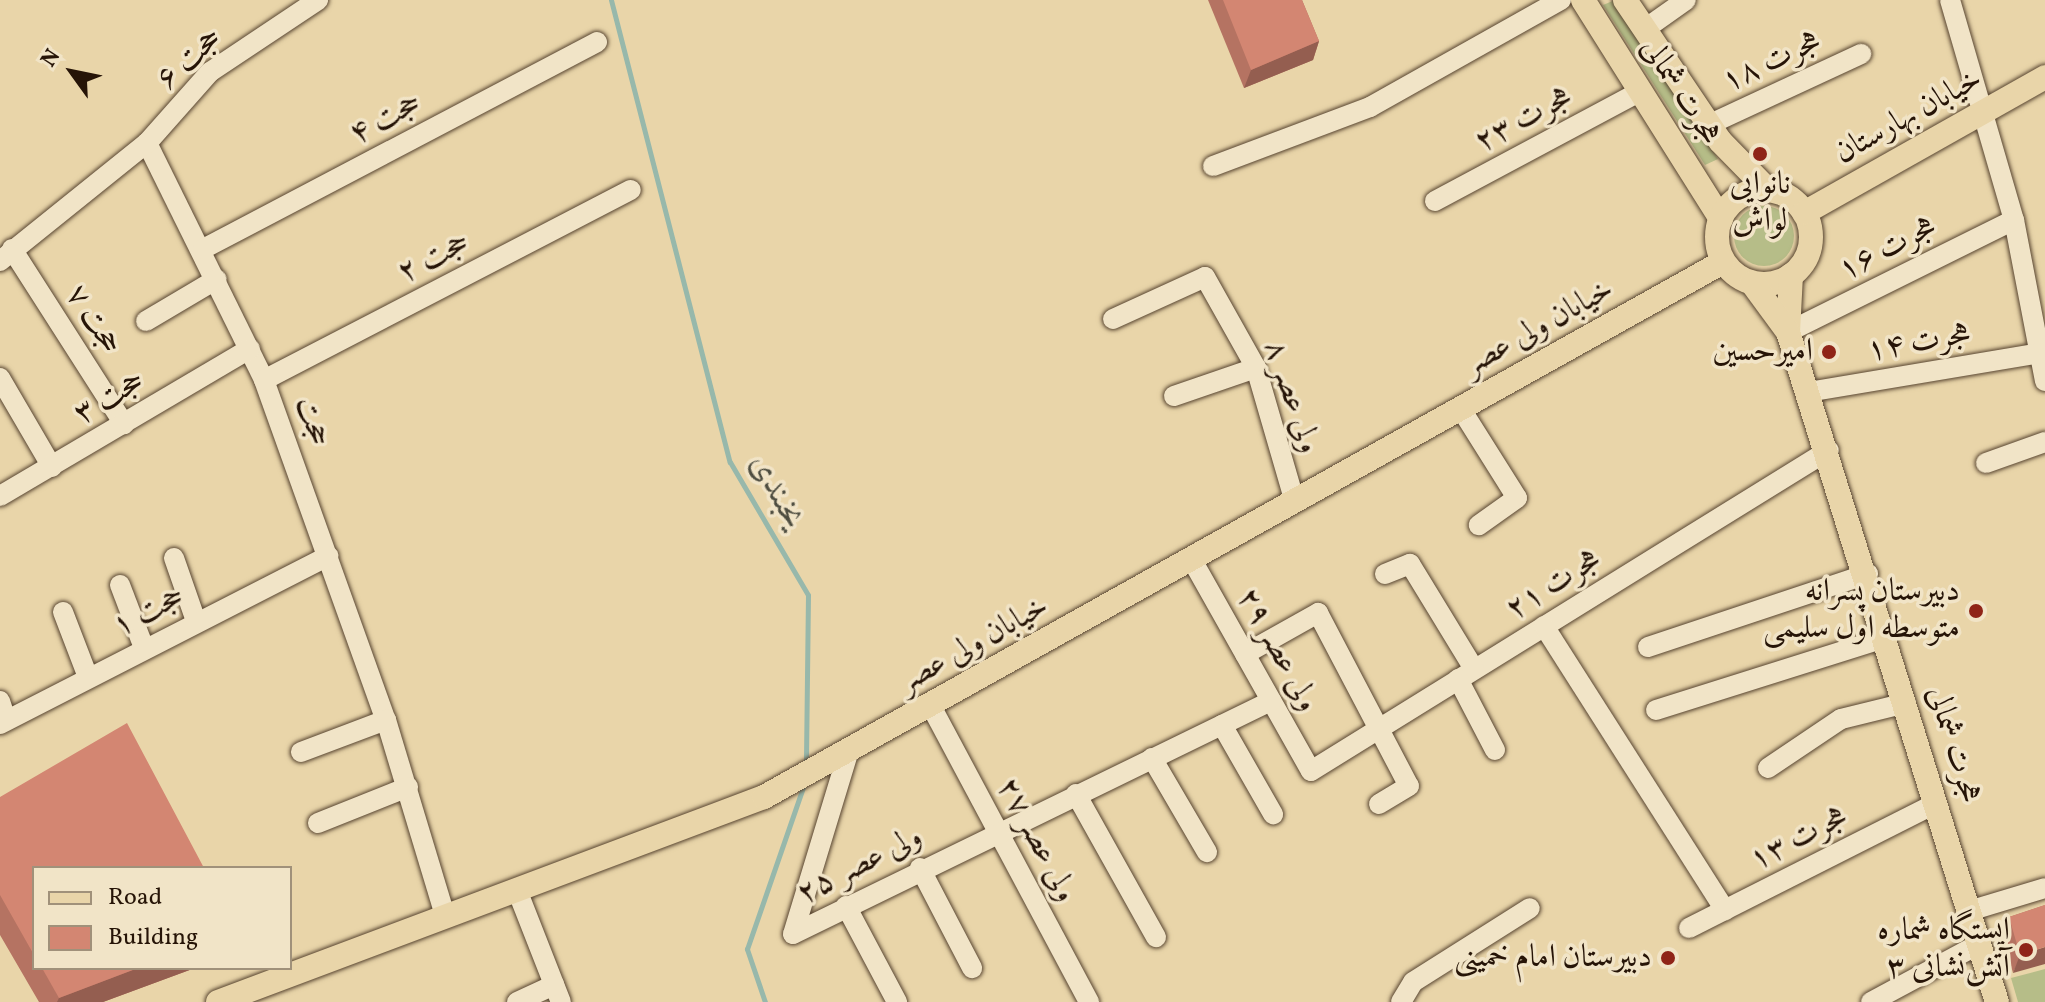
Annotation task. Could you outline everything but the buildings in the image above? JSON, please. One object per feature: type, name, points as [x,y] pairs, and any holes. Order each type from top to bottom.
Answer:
[{"type":"main road","name":"هجرت شمالی","points":[[1583,0],[1721,219]]},
{"type":"main road","name":"هجرت شمالی","points":[[1625,0],[1708,125],[1768,190]]},
{"type":"main road","name":"خیابان بهارستان","points":[[1804,213],[1983,112],[2043,83]]},
{"type":"main road","points":[[1752,283],[1791,275],[1808,253],[1804,213],[1768,190],[1740,197],[1721,219],[1723,262],[1752,283],[1788,332]]},
{"type":"main road","name":"خیابان ولی عصر","points":[[218,1002],[764,797],[1723,262]]},
{"type":"main road","name":"هجرت شمالی","points":[[1791,275],[1788,332],[1868,574],[1997,1002]]},
{"type":"street","name":"حجت ۶","points":[[147,143],[210,72],[318,0]]},
{"type":"street","points":[[1213,166],[1370,107],[1561,0]]},
{"type":"street","points":[[1645,29],[1686,0]]},
{"type":"street","points":[[1950,0],[2014,220],[2045,381]]},
{"type":"street","name":"حجت ۴","points":[[203,249],[597,42]]},
{"type":"street","name":"هجرت ۱۸","points":[[1708,125],[1861,54]]},
{"type":"street","name":"هجرت ۲۳","points":[[1435,201],[1641,91]]},
{"type":"street","name":"حجت","points":[[147,143],[203,249],[264,380],[386,720],[445,915]]},
{"type":"street","points":[[6,255],[147,143]]},
{"type":"street","name":"حجت ۲","points":[[264,380],[631,190]]},
{"type":"street","name":"هجرت ۱۶","points":[[1788,332],[2014,220]]},
{"type":"street","name":"حجت ۷","points":[[6,255],[124,424]]},
{"type":"street","name":"ولی عصر ۸","points":[[1113,319],[1205,277],[1256,368],[1295,502]]},
{"type":"street","points":[[146,321],[217,279]]},
{"type":"street","name":"حجت ۳","points":[[0,496],[250,349]]},
{"type":"street","name":"هجرت ۱۴","points":[[1808,392],[2040,353]]},
{"type":"street","points":[[1174,396],[1256,368]]},
{"type":"street","points":[[0,378],[52,467]]},
{"type":"street","points":[[1461,409],[1517,498],[1479,525]]},
{"type":"street","points":[[1986,463],[2045,442]]},
{"type":"street","name":"هجرت ۲۱","points":[[1311,771],[1829,450]]},
{"type":"street","name":"حجت ۱","points":[[2,715],[88,677],[328,556]]},
{"type":"street","points":[[174,558],[196,621]]},
{"type":"street","name":"ولی عصر ۲۹","points":[[1192,560],[1311,771]]},
{"type":"street","points":[[1385,574],[1410,564],[1466,674],[1495,750]]},
{"type":"street","points":[[1648,647],[1868,574]]},
{"type":"street","points":[[120,585],[144,648]]},
{"type":"street","points":[[63,612],[88,677]]},
{"type":"street","points":[[1245,654],[1318,613],[1376,730],[1409,786],[1379,804]]},
{"type":"street","points":[[1544,626],[1725,910]]},
{"type":"street","points":[[1656,710],[1887,637]]},
{"type":"street","name":"ولی عصر ۲۵","points":[[849,751],[793,934],[920,868],[1271,701]]},
{"type":"street","points":[[1768,768],[1841,719],[1906,703]]},
{"type":"street","name":"ولی عصر ۲۷","points":[[931,706],[1089,1002]]},
{"type":"street","points":[[301,752],[386,720]]},
{"type":"street","points":[[1222,725],[1273,814]]},
{"type":"street","points":[[1152,758],[1207,852]]},
{"type":"street","points":[[318,823],[408,787]]},
{"type":"street","points":[[1076,794],[1156,937]]},
{"type":"street","name":"هجرت ۱۳","points":[[1689,928],[1936,803]]},
{"type":"street","points":[[920,868],[972,968]]},
{"type":"street","points":[[1969,911],[2045,888]]},
{"type":"street","points":[[517,890],[558,994],[517,1002]]},
{"type":"street","points":[[846,906],[897,1002]]},
{"type":"street","points":[[1401,1002],[1413,982],[1530,908]]},
{"type":"street","points":[[1871,1002],[1979,944]]},
{"type":"green space","points":[[1615,0],[1718,159],[1705,165],[1603,5]]},
{"type":"green space","points":[[1764,206],[1776,208],[1785,215],[1792,224],[1792,248],[1785,257],[1776,264],[1764,266],[1752,264],[1743,257],[1736,248],[1734,236],[1736,224],[1743,215],[1752,208]]},
{"type":"green space","points":[[2045,969],[2045,1002],[2018,1002],[2011,978]]},
{"type":"waterway","name":"یخبندی","points":[[611,0],[730,462],[808,595],[806,763]]},
{"type":"waterway","name":"یخبندی","points":[[765,1002],[747,949],[804,784]]},
{"type":"place","name":"نانوایی لواش","points":[[1760,154]]},
{"type":"place","name":"امیرحسین","points":[[1829,352]]},
{"type":"place","name":"دبیرستان پسرانه متوسطه اول سلیمی","points":[[1976,611]]},
{"type":"place","name":"ایستگاه شماره ۳ آتش‌نشانی","points":[[2026,950]]},
{"type":"place","name":"دبیرستان امام خمینی","points":[[1668,958]]}]
